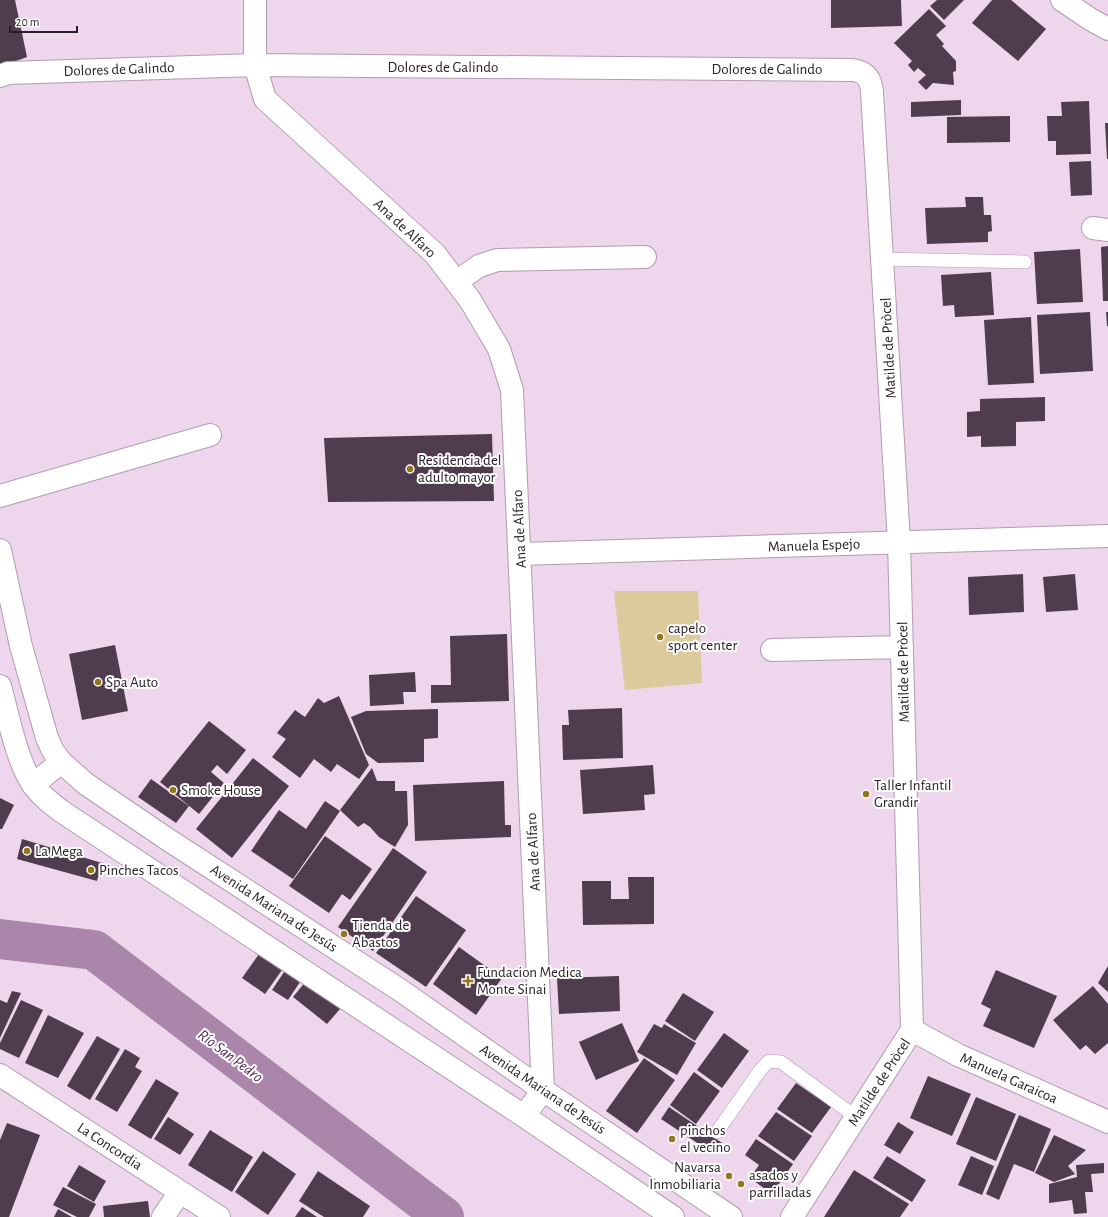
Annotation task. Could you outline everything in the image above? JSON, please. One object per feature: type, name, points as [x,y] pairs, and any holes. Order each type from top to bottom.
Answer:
[{"type":"street","name":"Ana de Alfaro","points":[[255,0],[256,65],[265,99],[435,254],[470,300],[499,349],[512,390],[543,1090]]},
{"type":"street","points":[[1062,0],[1108,29]]},
{"type":"street","name":"Dolores de Galindo","points":[[0,76],[8,73],[256,65],[853,70],[860,71],[867,75],[871,84],[872,92]]},
{"type":"street","name":"Matilde de Pròcel","points":[[792,1217],[912,1030],[899,542],[872,92]]},
{"type":"street","points":[[456,282],[478,266],[497,260],[645,257]]},
{"type":"street","points":[[0,496],[210,435]]},
{"type":"street","name":"Manuela Espejo","points":[[520,554],[1108,536]]},
{"type":"street","name":"Avenida Mariana de Jesús","points":[[0,550],[21,646],[47,738],[61,762],[86,784],[114,804],[400,990],[543,1090],[731,1217]]},
{"type":"street","points":[[772,650],[902,647]]},
{"type":"street","points":[[0,686],[21,760],[33,785],[46,799],[64,813],[524,1116],[673,1217]]},
{"type":"street","points":[[33,785],[61,762]]},
{"type":"street","name":"Manuela Garaicoa","points":[[912,1030],[958,1055],[1108,1122]]},
{"type":"street","name":"La Concordia","points":[[0,1075],[219,1217]]},
{"type":"street","points":[[524,1116],[543,1090]]},
{"type":"street","points":[[163,1217],[180,1192]]},
{"type":"lane","points":[[882,259],[1025,262]]},
{"type":"lane","points":[[717,1132],[761,1069],[769,1061],[781,1062],[856,1117]]},
{"type":"shaded area","name":"capelo sport center","points":[[614,591],[698,591],[702,683],[625,690]]},
{"type":"building","points":[[0,0],[15,0],[27,57],[0,67]]},
{"type":"building","points":[[831,0],[901,0],[902,26],[831,28]]},
{"type":"building","points":[[937,0],[964,0],[944,20],[930,6]]},
{"type":"building","points":[[992,0],[1011,0],[1046,29],[1018,61],[972,23]]},
{"type":"building","points":[[929,9],[946,26],[936,35],[944,44],[942,46],[956,61],[956,71],[953,72],[954,85],[933,83],[926,90],[918,82],[926,75],[918,68],[914,72],[908,65],[912,61],[894,43]]},
{"type":"building","points":[[961,100],[961,115],[911,117],[911,102]]},
{"type":"building","points":[[1089,101],[1091,154],[1056,155],[1056,141],[1048,141],[1047,116],[1062,116],[1061,102]]},
{"type":"building","points":[[1010,116],[1010,142],[947,143],[947,117]]},
{"type":"building","points":[[1105,123],[1108,123],[1108,159],[1107,159]]},
{"type":"building","points":[[1091,161],[1092,195],[1071,196],[1069,162]]},
{"type":"building","points":[[965,197],[983,197],[984,215],[991,215],[992,231],[988,232],[988,242],[927,244],[925,208],[966,207]]},
{"type":"building","points":[[1108,246],[1108,301],[1103,301],[1101,247]]},
{"type":"building","points":[[1080,249],[1083,302],[1037,304],[1034,252]]},
{"type":"building","points":[[991,272],[994,315],[955,317],[954,305],[943,306],[941,275]]},
{"type":"building","points":[[1090,312],[1093,371],[1040,374],[1037,315]]},
{"type":"building","points":[[1106,312],[1108,312],[1108,326],[1107,326]]},
{"type":"building","points":[[1031,317],[1034,383],[988,385],[984,320]]},
{"type":"building","points":[[1045,397],[1045,421],[1016,422],[1016,446],[981,447],[981,436],[967,437],[967,412],[980,411],[980,399]]},
{"type":"building","name":"Residencia del adulto mayor","points":[[492,434],[494,501],[328,502],[324,438]]},
{"type":"building","points":[[1023,574],[1024,612],[969,615],[968,577]]},
{"type":"building","points":[[1075,574],[1078,610],[1046,612],[1043,577]]},
{"type":"building","points":[[507,634],[509,701],[431,703],[431,685],[451,685],[450,636]]},
{"type":"building","name":"Spa Auto","points":[[115,645],[128,711],[82,720],[69,654]]},
{"type":"building","points":[[415,672],[416,692],[403,692],[404,704],[370,706],[369,675]]},
{"type":"building","points":[[339,696],[369,765],[359,779],[337,764],[331,772],[314,759],[300,778],[272,757],[286,739],[277,733],[295,710],[305,717],[318,698],[324,703]]},
{"type":"building","points":[[622,708],[623,758],[563,760],[562,725],[569,725],[568,710]]},
{"type":"building","points":[[438,709],[438,738],[424,739],[424,762],[378,763],[366,754],[351,717],[366,711]]},
{"type":"building","points":[[209,721],[246,750],[227,774],[217,765],[211,772],[224,783],[199,814],[160,782]]},
{"type":"building","points":[[253,758],[289,786],[232,858],[196,829]]},
{"type":"building","points":[[653,765],[655,794],[644,795],[645,810],[583,814],[580,770]]},
{"type":"building","points":[[372,768],[377,781],[395,781],[395,791],[407,791],[408,825],[395,847],[379,837],[364,823],[358,827],[340,810]]},
{"type":"building","points":[[151,779],[189,806],[176,823],[138,797]]},
{"type":"building","points":[[504,781],[505,825],[511,825],[511,837],[415,841],[413,785]]},
{"type":"building","points":[[0,798],[14,805],[2,829],[0,829]]},
{"type":"building","points":[[325,801],[340,811],[293,879],[251,851],[279,810],[306,829]]},
{"type":"building","points":[[325,836],[372,869],[350,900],[342,894],[329,913],[289,886]]},
{"type":"building","points":[[22,839],[102,863],[97,881],[17,859]]},
{"type":"building","points":[[393,848],[427,872],[373,951],[338,927]]},
{"type":"building","points":[[628,877],[654,877],[654,924],[583,925],[582,881],[611,881],[611,899],[629,899]]},
{"type":"building","points":[[416,896],[466,930],[426,987],[376,953]]},
{"type":"building","name":"Fundacion Medica Monte Sinai","points":[[459,947],[502,978],[476,1015],[433,984]]},
{"type":"building","points":[[259,954],[282,970],[265,994],[242,978]]},
{"type":"building","points":[[1108,966],[1108,992],[1098,983]]},
{"type":"building","points":[[286,969],[302,979],[288,1000],[272,990]]},
{"type":"building","points":[[996,970],[1057,996],[1034,1048],[983,1026],[991,1009],[981,1004]]},
{"type":"building","points":[[619,976],[620,1011],[559,1014],[557,978]]},
{"type":"building","points":[[306,981],[340,1009],[327,1024],[293,997]]},
{"type":"building","points":[[1093,986],[1108,1004],[1108,1043],[1095,1054],[1086,1045],[1080,1050],[1053,1020]]},
{"type":"building","points":[[12,991],[21,993],[0,1038],[0,1000],[7,1003]]},
{"type":"building","points":[[683,993],[714,1012],[695,1041],[665,1021]]},
{"type":"building","points":[[21,1000],[43,1010],[19,1058],[0,1049],[0,1043]]},
{"type":"building","points":[[48,1015],[84,1033],[58,1078],[25,1063]]},
{"type":"building","points":[[622,1023],[639,1061],[596,1080],[579,1042]]},
{"type":"building","points":[[654,1024],[662,1028],[664,1024],[696,1043],[677,1075],[637,1052]]},
{"type":"building","points":[[724,1033],[749,1051],[722,1088],[697,1070]]},
{"type":"building","points":[[97,1036],[120,1049],[90,1100],[67,1086]]},
{"type":"building","points":[[125,1049],[140,1058],[135,1067],[142,1071],[117,1112],[95,1099]]},
{"type":"building","points":[[644,1058],[675,1080],[637,1133],[606,1111]]},
{"type":"building","points":[[694,1072],[720,1091],[696,1124],[670,1105]]},
{"type":"building","points":[[928,1076],[971,1094],[952,1136],[910,1118]]},
{"type":"building","points":[[156,1079],[179,1093],[151,1139],[128,1125]]},
{"type":"building","points":[[796,1083],[831,1107],[812,1133],[777,1109]]},
{"type":"building","points":[[976,1097],[1016,1114],[996,1161],[956,1144]]},
{"type":"building","points":[[669,1107],[722,1143],[714,1154],[661,1119]]},
{"type":"building","points":[[776,1112],[812,1136],[794,1161],[758,1136]]},
{"type":"building","points":[[1019,1115],[1051,1129],[1034,1172],[1014,1164],[999,1200],[986,1194]]},
{"type":"building","points":[[168,1117],[194,1134],[180,1155],[154,1139]]},
{"type":"building","points":[[898,1122],[914,1132],[900,1154],[884,1145]]},
{"type":"building","points":[[7,1123],[40,1135],[9,1217],[0,1217],[0,1140]]},
{"type":"building","points":[[210,1130],[253,1157],[232,1192],[188,1165]]},
{"type":"building","points":[[1054,1135],[1086,1150],[1068,1166],[1075,1174],[1054,1182],[1035,1173]]},
{"type":"building","points":[[756,1139],[793,1164],[772,1194],[750,1178],[759,1165],[745,1155]]},
{"type":"building","points":[[263,1151],[296,1174],[268,1215],[235,1192]]},
{"type":"building","points":[[887,1156],[926,1180],[912,1202],[873,1178]]},
{"type":"building","points":[[971,1156],[994,1166],[982,1195],[958,1185]]},
{"type":"building","points":[[1104,1163],[1104,1173],[1091,1174],[1093,1192],[1085,1192],[1087,1213],[1074,1214],[1072,1200],[1049,1203],[1049,1184],[1077,1177],[1076,1165]]},
{"type":"building","points":[[79,1165],[106,1181],[94,1202],[67,1186]]},
{"type":"building","points":[[854,1170],[909,1204],[900,1217],[824,1217]]},
{"type":"building","points":[[318,1171],[370,1206],[363,1217],[324,1217],[299,1201]]},
{"type":"building","points":[[63,1187],[96,1204],[89,1217],[77,1217],[53,1205]]},
{"type":"building","points":[[148,1201],[150,1217],[104,1217],[103,1206]]},
{"type":"building","points":[[302,1207],[317,1217],[295,1217]]},
{"type":"building","points":[[58,1209],[72,1217],[54,1217]]},
{"type":"waterway","name":"Río San Pedro","points":[[0,939],[94,950],[444,1217]]},
{"type":"place","name":"Residencia del adulto mayor","points":[[410,469]]},
{"type":"place","name":"capelo sport center","points":[[660,637]]},
{"type":"place","name":"Spa Auto","points":[[98,682]]},
{"type":"place","name":"Smoke House","points":[[173,790]]},
{"type":"place","name":"Taller Infantil Grandir","points":[[866,794]]},
{"type":"place","name":"La Mega","points":[[27,851]]},
{"type":"place","name":"Pinches Tacos","points":[[91,870]]},
{"type":"place","name":"Tienda de Abastos","points":[[344,934]]},
{"type":"place","name":"Fundacion Medica Monte Sinai","points":[[468,981]]},
{"type":"place","name":"pinchos el vecino","points":[[672,1139]]},
{"type":"place","name":"Navarsa Inmobiliaria","points":[[729,1176]]},
{"type":"place","name":"asados y parrilladas","points":[[741,1184]]}]
